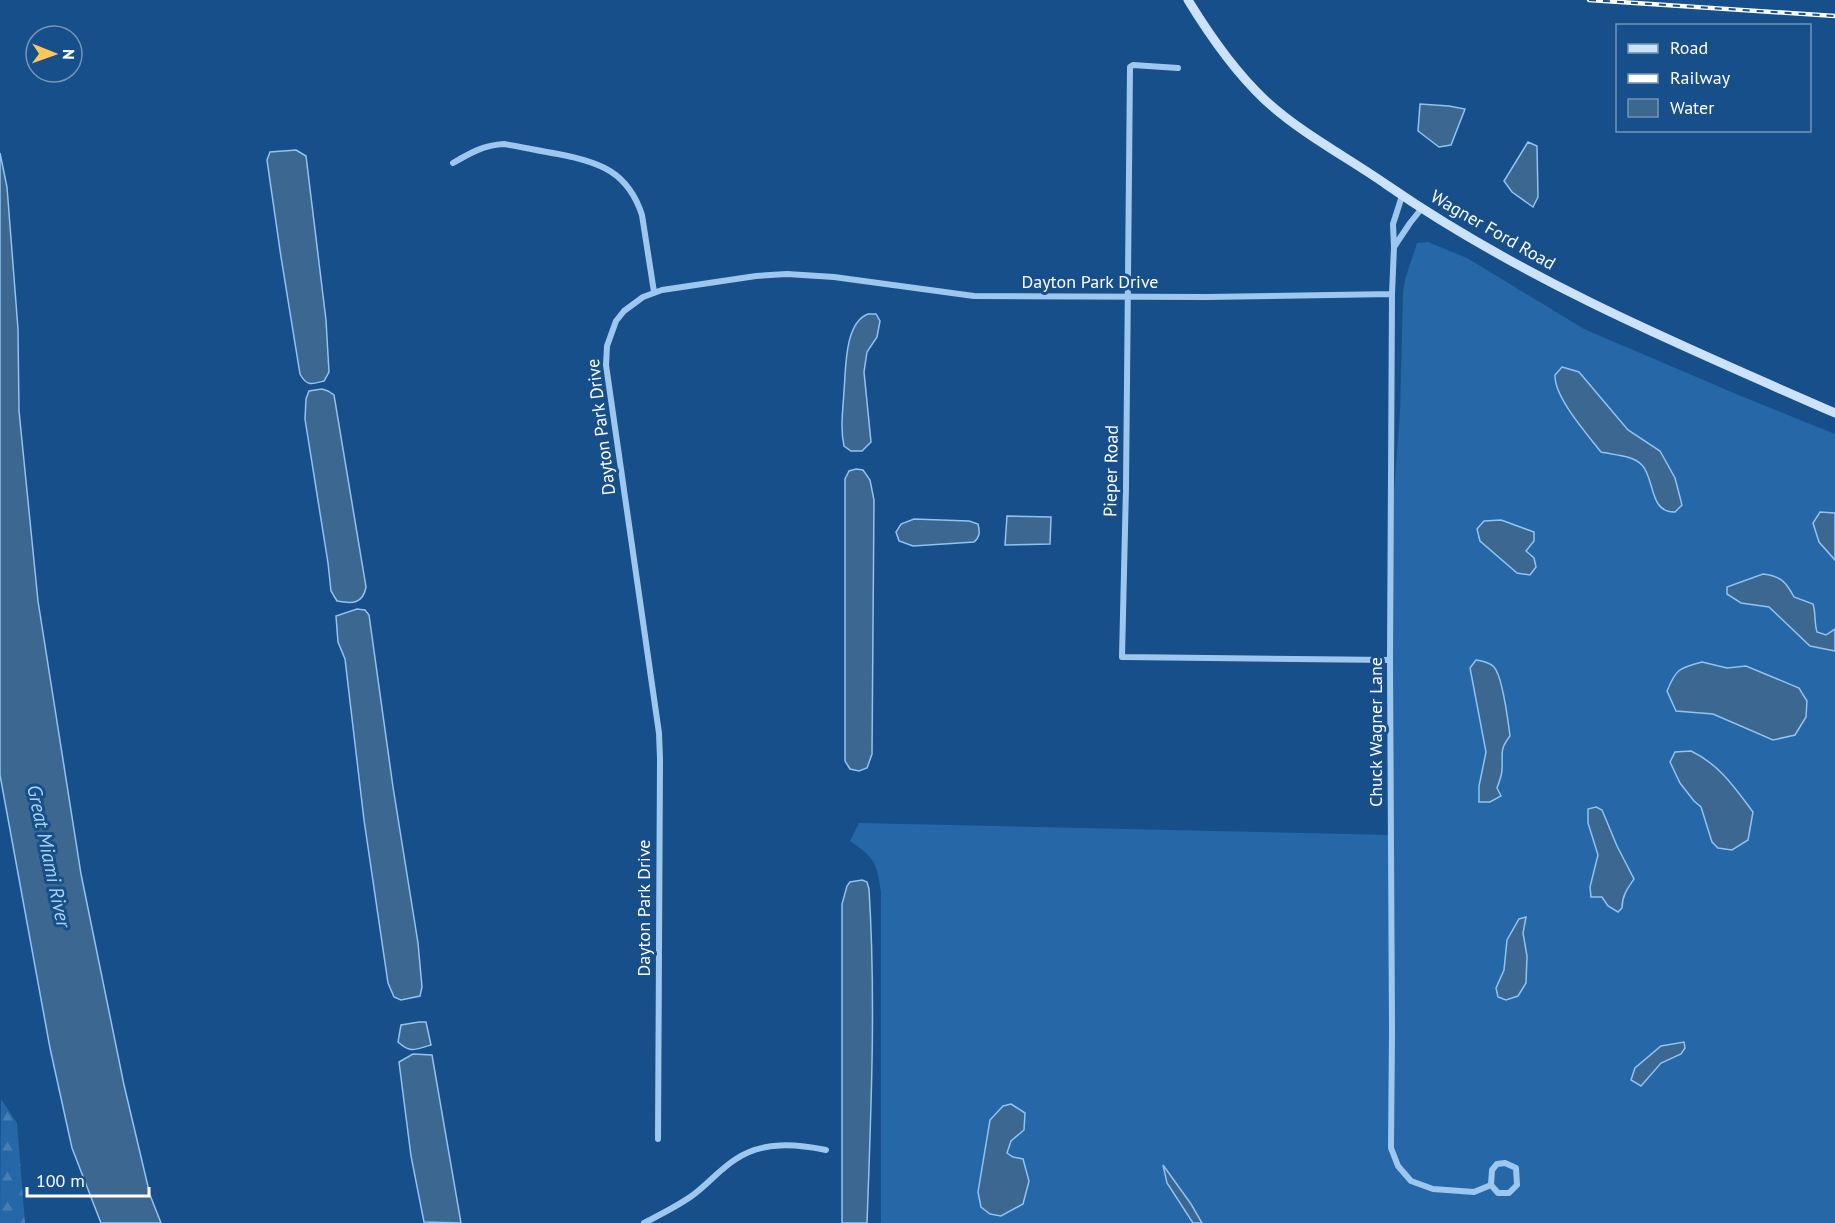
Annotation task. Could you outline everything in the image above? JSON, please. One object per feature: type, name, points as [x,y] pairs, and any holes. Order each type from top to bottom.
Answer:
[{"type":"main road","name":"Wagner Ford Road","points":[[1189,2],[1229,61],[1266,101],[1312,137],[1402,196],[1487,248],[1557,286],[1835,413]]},
{"type":"street","name":"Pieper Road","points":[[1178,68],[1133,65],[1130,67],[1122,657],[1390,660]]},
{"type":"street","points":[[453,163],[476,150],[494,144],[504,144],[588,161],[610,170],[625,183],[639,206],[654,292]]},
{"type":"street","name":"Chuck Wagner Lane","points":[[1402,196],[1393,224],[1392,294],[1391,1149],[1398,1166],[1411,1181],[1433,1189],[1474,1192],[1491,1185]]},
{"type":"street","points":[[1394,247],[1422,208]]},
{"type":"street","name":"Dayton Park Drive","points":[[658,1139],[659,733],[606,365],[607,346],[616,321],[632,304],[654,292],[747,276],[787,274],[834,277],[974,296],[1392,294]]},
{"type":"street","points":[[644,1223],[691,1196],[734,1160],[755,1150],[776,1146],[805,1146],[826,1150]]},
{"type":"street","name":"Chuck Wagner Lane","points":[[1505,1163],[1516,1168],[1517,1185],[1509,1193],[1498,1192],[1491,1185],[1492,1170],[1497,1164],[1505,1163]]},
{"type":"green space","points":[[1428,242],[1467,258],[1584,329],[1835,434],[1835,1223],[881,1223],[881,892],[873,862],[850,841],[859,823],[1391,835],[1391,531],[1400,412],[1403,294],[1417,243]]},
{"type":"green space","points":[[1,1099],[17,1123],[25,1223],[0,1223]]},
{"type":"water","points":[[1420,104],[1465,109],[1451,145],[1439,147],[1418,131]]},
{"type":"water","points":[[1528,142],[1537,146],[1538,197],[1533,207],[1512,192],[1504,181]]},
{"type":"water","points":[[296,150],[306,156],[326,320],[329,372],[324,381],[313,384],[305,381],[300,374],[267,160],[270,152]]},
{"type":"water","name":"Great Miami River","points":[[0,153],[7,187],[18,329],[19,411],[38,601],[81,874],[124,1085],[150,1195],[161,1223],[101,1223],[72,1148],[50,1048],[0,775]]},
{"type":"water","points":[[868,314],[876,314],[880,321],[877,337],[867,352],[864,372],[871,442],[862,451],[851,451],[844,446],[842,432],[846,360],[854,327]]},
{"type":"water","points":[[1562,367],[1579,372],[1628,430],[1660,451],[1675,478],[1682,505],[1675,512],[1661,507],[1642,465],[1628,457],[1601,452],[1572,415],[1556,384],[1555,375]]},
{"type":"water","points":[[322,389],[334,395],[366,587],[362,597],[352,602],[337,601],[331,591],[305,419],[306,399],[309,391]]},
{"type":"water","points":[[863,470],[870,480],[874,500],[872,754],[867,768],[859,771],[850,769],[845,761],[845,479],[849,471]]},
{"type":"water","points":[[1820,512],[1835,513],[1835,560],[1819,542],[1813,523]]},
{"type":"water","points":[[1007,516],[1051,517],[1050,544],[1005,545]]},
{"type":"water","points":[[914,519],[969,521],[978,524],[979,534],[974,542],[913,546],[899,541],[896,532],[901,524]]},
{"type":"water","points":[[1501,520],[1534,532],[1534,541],[1526,551],[1534,558],[1536,567],[1530,575],[1517,573],[1480,541],[1477,529],[1484,521]]},
{"type":"water","points":[[1763,574],[1779,578],[1794,597],[1813,604],[1817,632],[1826,635],[1835,629],[1835,651],[1810,646],[1769,607],[1741,603],[1727,594],[1727,587]]},
{"type":"water","points":[[357,609],[365,610],[369,615],[418,943],[422,987],[420,996],[401,1000],[394,997],[388,983],[364,820],[345,659],[338,642],[336,616]]},
{"type":"water","points":[[1476,660],[1490,664],[1497,672],[1505,700],[1510,736],[1502,752],[1502,772],[1497,788],[1501,796],[1490,802],[1479,802],[1479,786],[1486,752],[1470,668]]},
{"type":"water","points":[[1702,662],[1727,668],[1746,666],[1799,688],[1807,701],[1806,717],[1795,735],[1773,740],[1713,714],[1676,711],[1667,691],[1673,678],[1683,668]]},
{"type":"water","points":[[1691,751],[1718,770],[1753,812],[1748,840],[1732,850],[1718,848],[1712,842],[1701,807],[1680,783],[1670,762],[1675,752]]},
{"type":"water","points":[[1596,807],[1602,810],[1634,879],[1627,889],[1622,908],[1618,912],[1608,906],[1602,897],[1591,897],[1590,887],[1598,855],[1588,823],[1588,809]]},
{"type":"water","points":[[862,880],[867,882],[869,889],[872,972],[867,1223],[842,1223],[842,904],[850,882]]},
{"type":"water","points":[[1526,917],[1523,933],[1527,956],[1526,983],[1518,996],[1506,1000],[1498,997],[1496,988],[1504,970],[1507,940],[1519,919]]},
{"type":"water","points":[[426,1022],[431,1045],[410,1049],[398,1042],[401,1025]]},
{"type":"water","points":[[1684,1042],[1685,1048],[1681,1054],[1661,1063],[1641,1086],[1631,1080],[1635,1068],[1661,1046]]},
{"type":"water","points":[[413,1054],[432,1055],[461,1223],[424,1222],[411,1156],[399,1062]]},
{"type":"water","points":[[1011,1104],[1025,1113],[1024,1130],[1011,1141],[1007,1153],[1023,1159],[1029,1181],[1023,1204],[1001,1216],[990,1214],[981,1207],[978,1192],[990,1120],[1003,1106]]},
{"type":"water","points":[[1163,1165],[1202,1223],[1193,1223],[1167,1183]]},
{"type":"railway","points":[[1589,0],[1835,16]]}]
